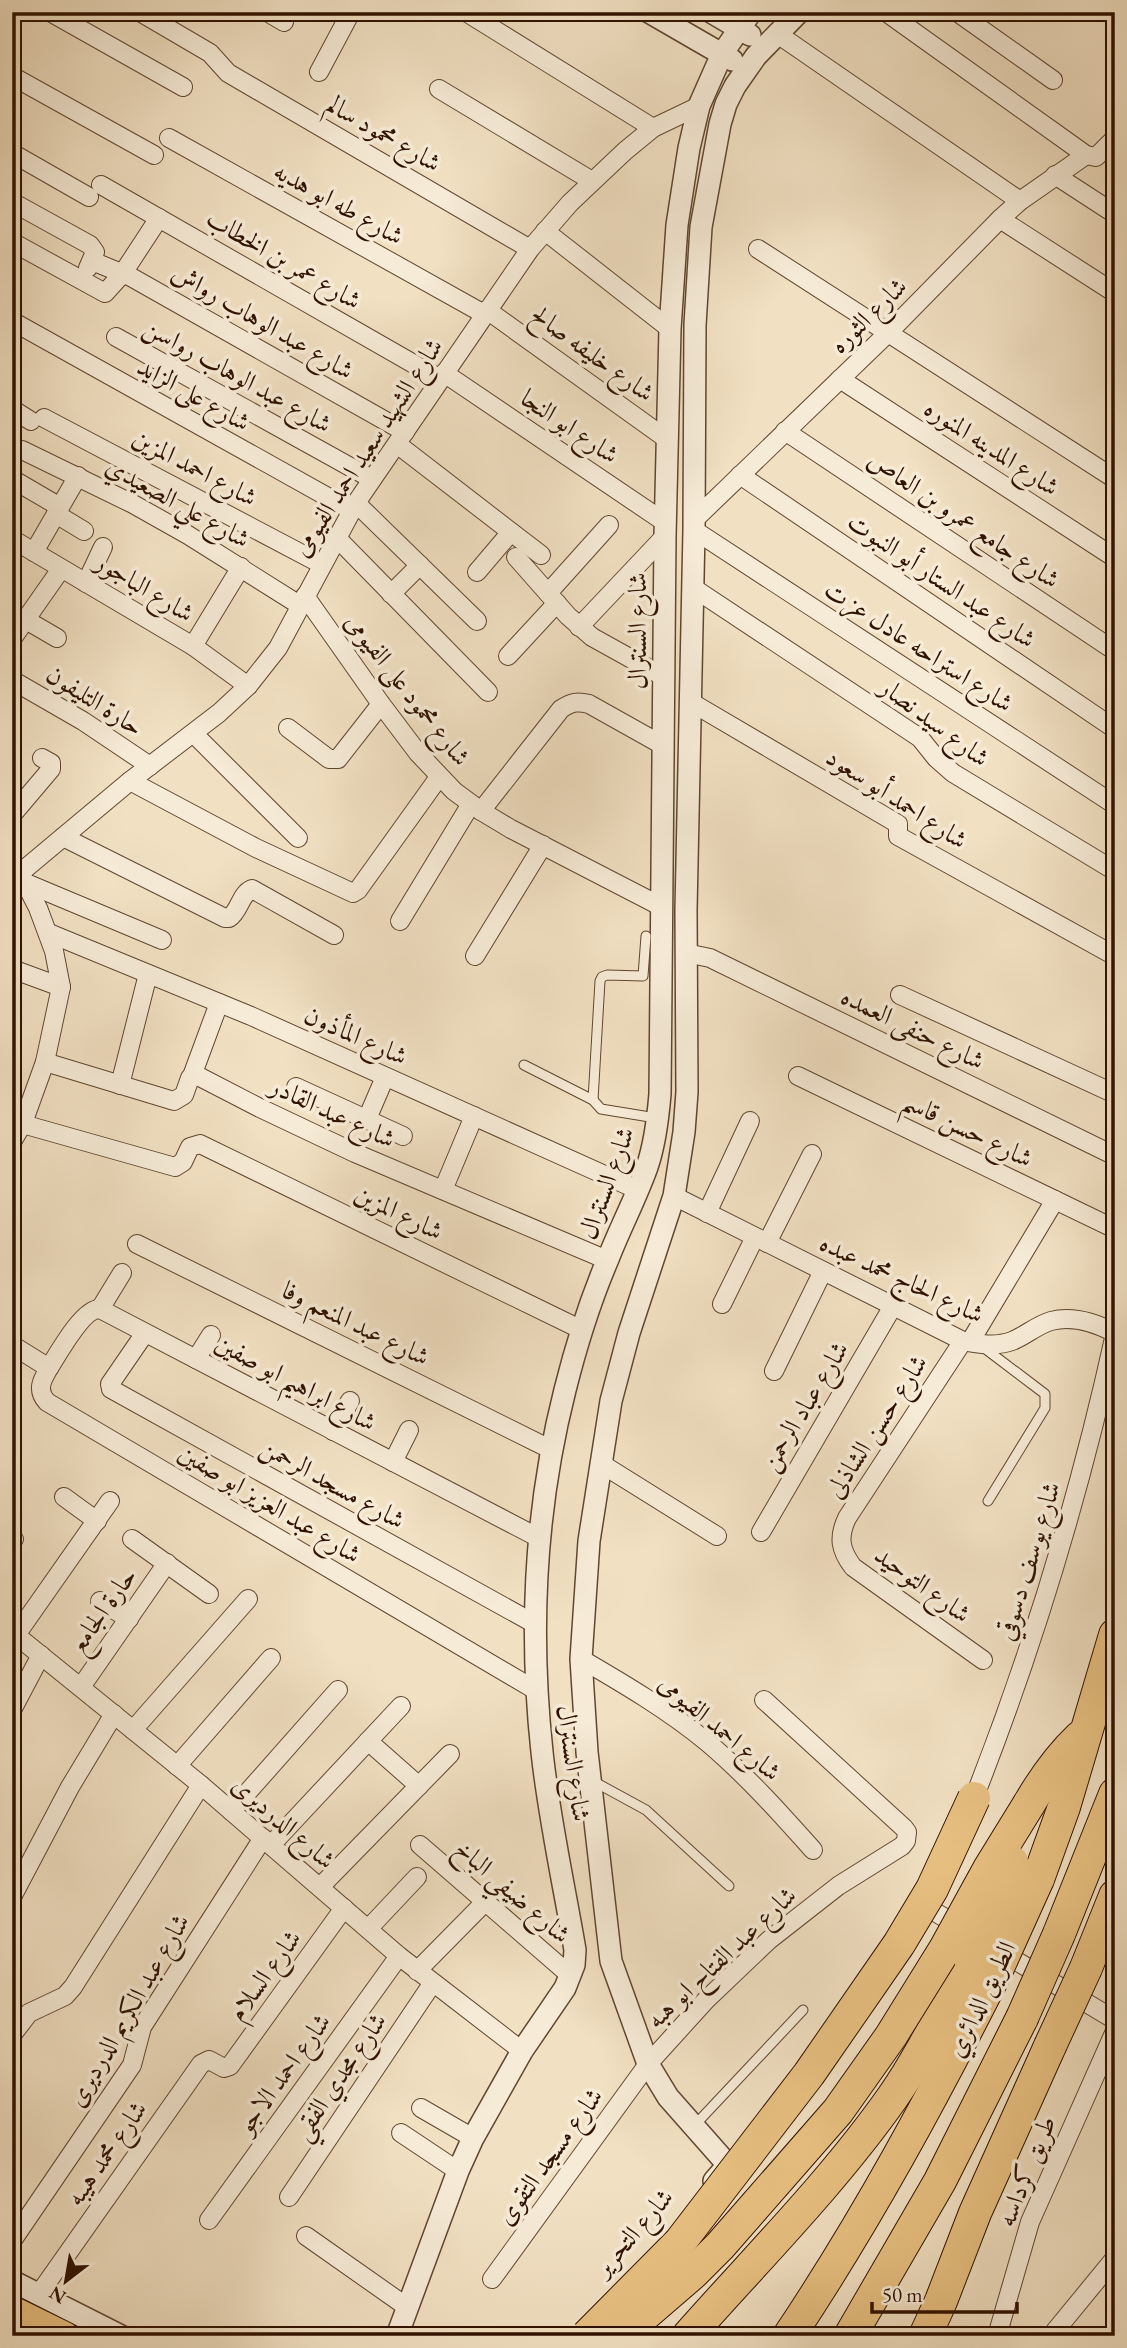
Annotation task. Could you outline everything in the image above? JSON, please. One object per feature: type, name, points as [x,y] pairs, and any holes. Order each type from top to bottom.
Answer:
[{"type":"highway","name":"الطريق الدائري","points":[[789,2336],[883,2185],[942,2080],[983,1966],[1038,1879],[1063,1807],[1115,1635]]},
{"type":"highway","points":[[620,2336],[720,2246],[838,2111],[891,2036],[946,1949],[989,1868],[1044,1778],[1062,1754],[1084,1733]]},
{"type":"highway","name":"الطريق الدائري","points":[[850,2336],[940,2181],[1022,2018],[1115,1794]]},
{"type":"highway","points":[[587,2336],[680,2242],[816,2064],[900,1944],[932,1889],[974,1798]]},
{"type":"highway","points":[[688,2336],[863,2138],[894,2096],[921,2051],[983,1966],[1029,1804]]},
{"type":"highway","points":[[925,2336],[975,2213],[1086,1968],[1115,1896]]},
{"type":"highway","points":[[937,2336],[941,2301]]},
{"type":"main road","points":[[12,2310],[65,2336]]},
{"type":"main road","points":[[12,2322],[40,2336]]},
{"type":"street","points":[[50,12],[183,87]]},
{"type":"street","name":"شارع محمود سالم","points":[[140,12],[203,48],[216,58],[228,73],[530,249]]},
{"type":"street","points":[[267,12],[284,22]]},
{"type":"street","points":[[319,72],[351,12]]},
{"type":"street","points":[[466,12],[653,128]]},
{"type":"street","points":[[649,12],[746,68]]},
{"type":"street","points":[[711,12],[745,20],[1020,201]]},
{"type":"street","name":"شارع السنترال","points":[[728,2165],[668,2097],[648,2064],[611,1961],[590,1779],[581,1659],[589,1541],[611,1401],[629,1333],[674,1196],[687,1092],[686,953],[695,325],[701,227],[720,124],[735,86],[746,68],[799,12]]},
{"type":"street","points":[[886,12],[1086,155]]},
{"type":"street","points":[[957,12],[1053,80]]},
{"type":"street","name":"شارع السنترال","points":[[573,1970],[575,1950],[542,1755],[535,1624],[539,1538],[552,1450],[565,1389],[582,1330],[607,1260],[649,1164],[658,1119],[670,328],[677,225],[689,148],[699,106],[722,54],[745,20]]},
{"type":"street","points":[[12,76],[154,155]]},
{"type":"street","points":[[439,89],[592,181]]},
{"type":"street","name":"شارع الشهيد سعيد احمد الفيومى","points":[[19,875],[130,781],[194,734],[248,686],[278,648],[336,537],[372,479],[530,249],[592,181],[653,128],[699,106]]},
{"type":"street","name":"شارع طه ابو هديه","points":[[169,138],[485,312]]},
{"type":"street","name":"شارع الثوره","points":[[694,525],[740,475],[888,333],[1000,219],[1055,175],[1086,155],[1096,157],[1115,138]]},
{"type":"street","name":"شارع عمر بن الخطاب","points":[[12,153],[159,218],[442,376]]},
{"type":"street","points":[[1055,175],[1115,214]]},
{"type":"street","points":[[12,202],[90,245],[95,252],[81,280]]},
{"type":"street","points":[[12,242],[102,292],[107,291],[122,273],[159,218]]},
{"type":"street","points":[[1000,219],[1115,293]]},
{"type":"street","points":[[545,231],[670,328]]},
{"type":"street","points":[[758,249],[1115,479]]},
{"type":"street","name":"شارع عبد الوهاب رواش","points":[[92,261],[122,273],[401,438],[541,555]]},
{"type":"street","name":"شارع خليفه صالح","points":[[485,312],[668,440]]},
{"type":"street","name":"شارع على الزايد","points":[[12,321],[354,507],[477,621]]},
{"type":"street","name":"شارع عبد الوهاب رواسن","points":[[116,337],[372,479]]},
{"type":"street","name":"شارع ابو النجا","points":[[442,376],[666,529]]},
{"type":"street","name":"شارع المدينه المنوره","points":[[840,379],[1115,558]]},
{"type":"street","name":"شارع احمد المزين","points":[[12,409],[38,419],[321,564]]},
{"type":"street","name":"شارع جامع عمرو بن العاص","points":[[785,431],[1115,651]]},
{"type":"street","name":"شارع علي الصعيدي","points":[[18,454],[78,476],[303,601]]},
{"type":"street","name":"شارع عبد الستار أبو النبوت","points":[[740,475],[1115,729]]},
{"type":"street","points":[[34,552],[78,476]]},
{"type":"street","points":[[12,479],[84,531]]},
{"type":"street","points":[[508,656],[610,525]]},
{"type":"street","name":"شارع استراحه عادل عزت","points":[[694,525],[1115,805]]},
{"type":"street","points":[[579,627],[666,529]]},
{"type":"street","points":[[477,572],[511,531]]},
{"type":"street","points":[[336,537],[488,692]]},
{"type":"street","name":"شارع الباجور","points":[[12,539],[193,646],[248,686]]},
{"type":"street","points":[[86,583],[103,547]]},
{"type":"street","points":[[516,557],[579,627],[664,677]]},
{"type":"street","points":[[391,594],[419,565]]},
{"type":"street","points":[[193,646],[241,568]]},
{"type":"street","points":[[12,639],[61,569]]},
{"type":"street","name":"شارع سيد نصار","points":[[692,587],[920,738],[953,773],[1115,872]]},
{"type":"street","name":"شارع محمود على الفيومى","points":[[303,601],[439,777],[476,807],[542,845],[662,907]]},
{"type":"street","points":[[26,620],[57,638]]},
{"type":"street","name":"حارة التليفون","points":[[12,680],[83,721],[150,766]]},
{"type":"street","points":[[400,921],[476,807],[561,709],[570,703],[578,701],[589,704],[664,746]]},
{"type":"street","name":"شارع احمد أبو سعود","points":[[689,701],[898,824],[898,836],[1115,956]]},
{"type":"street","points":[[288,728],[329,759],[338,759],[381,704]]},
{"type":"street","points":[[194,734],[298,838]]},
{"type":"street","points":[[12,815],[51,769],[51,763],[42,758]]},
{"type":"street","points":[[130,781],[256,848],[348,893],[353,893],[358,890],[439,777]]},
{"type":"street","points":[[63,837],[225,918],[234,914],[245,892],[252,889],[334,935]]},
{"type":"street","points":[[475,956],[542,845]]},
{"type":"street","points":[[12,1142],[45,1062],[61,987],[48,933],[19,875]]},
{"type":"street","points":[[19,875],[162,940]]},
{"type":"street","name":"شارع المأذون","points":[[48,933],[219,1003],[638,1190]]},
{"type":"street","name":"شارع حنفى العمده","points":[[686,953],[710,958],[1115,1156]]},
{"type":"street","points":[[12,969],[61,987]]},
{"type":"street","points":[[120,1085],[148,974]]},
{"type":"street","points":[[900,995],[1115,1094]]},
{"type":"street","points":[[45,1062],[174,1101],[184,1095],[219,1003]]},
{"type":"street","name":"شارع عبد القادر","points":[[192,1076],[201,1077],[272,1114],[607,1260]]},
{"type":"street","name":"شارع حسن قاسم","points":[[798,1076],[1115,1229]]},
{"type":"street","points":[[366,1119],[385,1077]]},
{"type":"street","points":[[296,1087],[403,1136]]},
{"type":"street","points":[[443,1190],[474,1116]]},
{"type":"street","points":[[707,1213],[750,1121]]},
{"type":"street","name":"شارع المزين","points":[[18,1122],[175,1167],[183,1162],[193,1144],[200,1144],[582,1330]]},
{"type":"street","points":[[722,1304],[812,1154]]},
{"type":"street","points":[[649,1164],[679,1172]]},
{"type":"street","name":"شارع الحاج محمد عبده","points":[[674,1196],[893,1307],[970,1342],[1011,1342],[1050,1321],[1068,1320],[1093,1323],[1115,1334]]},
{"type":"street","name":"شارع حسن الشاذلى","points":[[841,1543],[847,1518],[970,1342],[1055,1200]]},
{"type":"street","name":"شارع عبد المنعم وفا","points":[[137,1244],[552,1450]]},
{"type":"street","points":[[774,1371],[823,1271]]},
{"type":"street","points":[[12,1345],[49,1368],[85,1314],[100,1309],[122,1273]]},
{"type":"street","name":"شارع عباد الرحمن","points":[[761,1532],[893,1307]]},
{"type":"street","name":"شارع ابراهيم ابو صفين","points":[[100,1309],[539,1538]]},
{"type":"street","name":"شارع مسجد الرحمن","points":[[145,1333],[110,1384],[111,1389],[535,1624]]},
{"type":"street","name":"شارع يوسف دسوقي","points":[[974,1798],[1048,1594],[1083,1471],[1115,1334]]},
{"type":"street","points":[[195,1359],[211,1335]]},
{"type":"street","name":"شارع عبد العزيز ابو صفين","points":[[49,1368],[41,1382],[40,1390],[47,1402],[537,1691]]},
{"type":"street","points":[[333,1431],[350,1401]]},
{"type":"street","points":[[393,1462],[409,1430]]},
{"type":"street","points":[[600,1463],[716,1536]]},
{"type":"street","points":[[64,1497],[97,1521]]},
{"type":"street","points":[[14,1634],[110,1501]]},
{"type":"street","name":"حارة الجامع","points":[[132,1539],[209,1594]]},
{"type":"street","name":"شارع التوحيد","points":[[841,1543],[845,1556],[853,1567],[983,1660]]},
{"type":"street","name":"حارة الجامع","points":[[81,1687],[167,1563]]},
{"type":"street","points":[[133,1730],[248,1599]]},
{"type":"street","points":[[100,1601],[129,1619]]},
{"type":"street","name":"شارع الدرديرى","points":[[14,1634],[201,1785],[432,1984],[522,2052]]},
{"type":"street","points":[[12,1710],[18,1683],[41,1655]]},
{"type":"street","points":[[177,1766],[271,1658]]},
{"type":"street","name":"شارع احمد الفيومى","points":[[581,1659],[646,1697],[707,1742],[762,1793],[813,1850]]},
{"type":"street","points":[[231,1811],[338,1690]]},
{"type":"street","name":"شارع عبد الفتاح ابو هبه","points":[[648,2064],[706,2000],[769,1940],[838,1886],[906,1841],[907,1832],[904,1828],[764,1700]]},
{"type":"street","name":"شارع عبد الكريم الدرديرى","points":[[12,2241],[132,2065],[142,2027],[267,1842],[401,1706]]},
{"type":"street","points":[[12,1897],[69,1787],[114,1714]]},
{"type":"street","points":[[368,1741],[419,1786]]},
{"type":"street","points":[[320,1887],[450,1755]]},
{"type":"street","points":[[12,2035],[29,2013],[65,1996],[73,1987],[201,1785]]},
{"type":"street","name":"شارع ضيفي الباخ","points":[[420,1845],[485,1902],[573,1970]]},
{"type":"street","points":[[368,1929],[417,1877]]},
{"type":"street","points":[[417,1971],[485,1902]]},
{"type":"street","points":[[728,2165],[851,2001],[906,1912],[917,1904],[936,1912],[1115,2020]]},
{"type":"street","name":"شارع السلام","points":[[224,2068],[230,2066],[344,1908]]},
{"type":"street","name":"شارع احمد الاجو","points":[[209,2220],[399,1956]]},
{"type":"street","points":[[397,2336],[458,2171],[473,2138],[522,2052],[573,1970],[611,1961]]},
{"type":"street","name":"شارع مجدي الفقي","points":[[289,2197],[432,1984]]},
{"type":"street","name":"طريق كرداسه","points":[[997,2336],[1030,2222],[1115,2031]]},
{"type":"street","name":"شارع محمد هيبه","points":[[39,2294],[201,2064],[209,2060],[224,2068]]},
{"type":"street","name":"شارع مسجد التقوى","points":[[492,2279],[648,2064]]},
{"type":"street","points":[[421,2108],[473,2138]]},
{"type":"street","points":[[401,2133],[458,2171]]},
{"type":"street","name":"شارع التحرير","points":[[580,2336],[728,2165]]},
{"type":"street","points":[[306,2236],[407,2306]]},
{"type":"street","points":[[1051,2336],[1115,2258]]},
{"type":"street","points":[[12,2281],[121,2336]]},
{"type":"lane","points":[[593,1100],[600,981],[607,975],[643,976],[646,936]]},
{"type":"lane","points":[[524,1065],[593,1100],[601,1109],[658,1119]]},
{"type":"lane","points":[[970,1342],[1045,1394],[1045,1408],[988,1501]]},
{"type":"lane","points":[[590,1779],[646,1810],[729,1886]]},
{"type":"lane","points":[[692,2127],[803,2010]]}]
